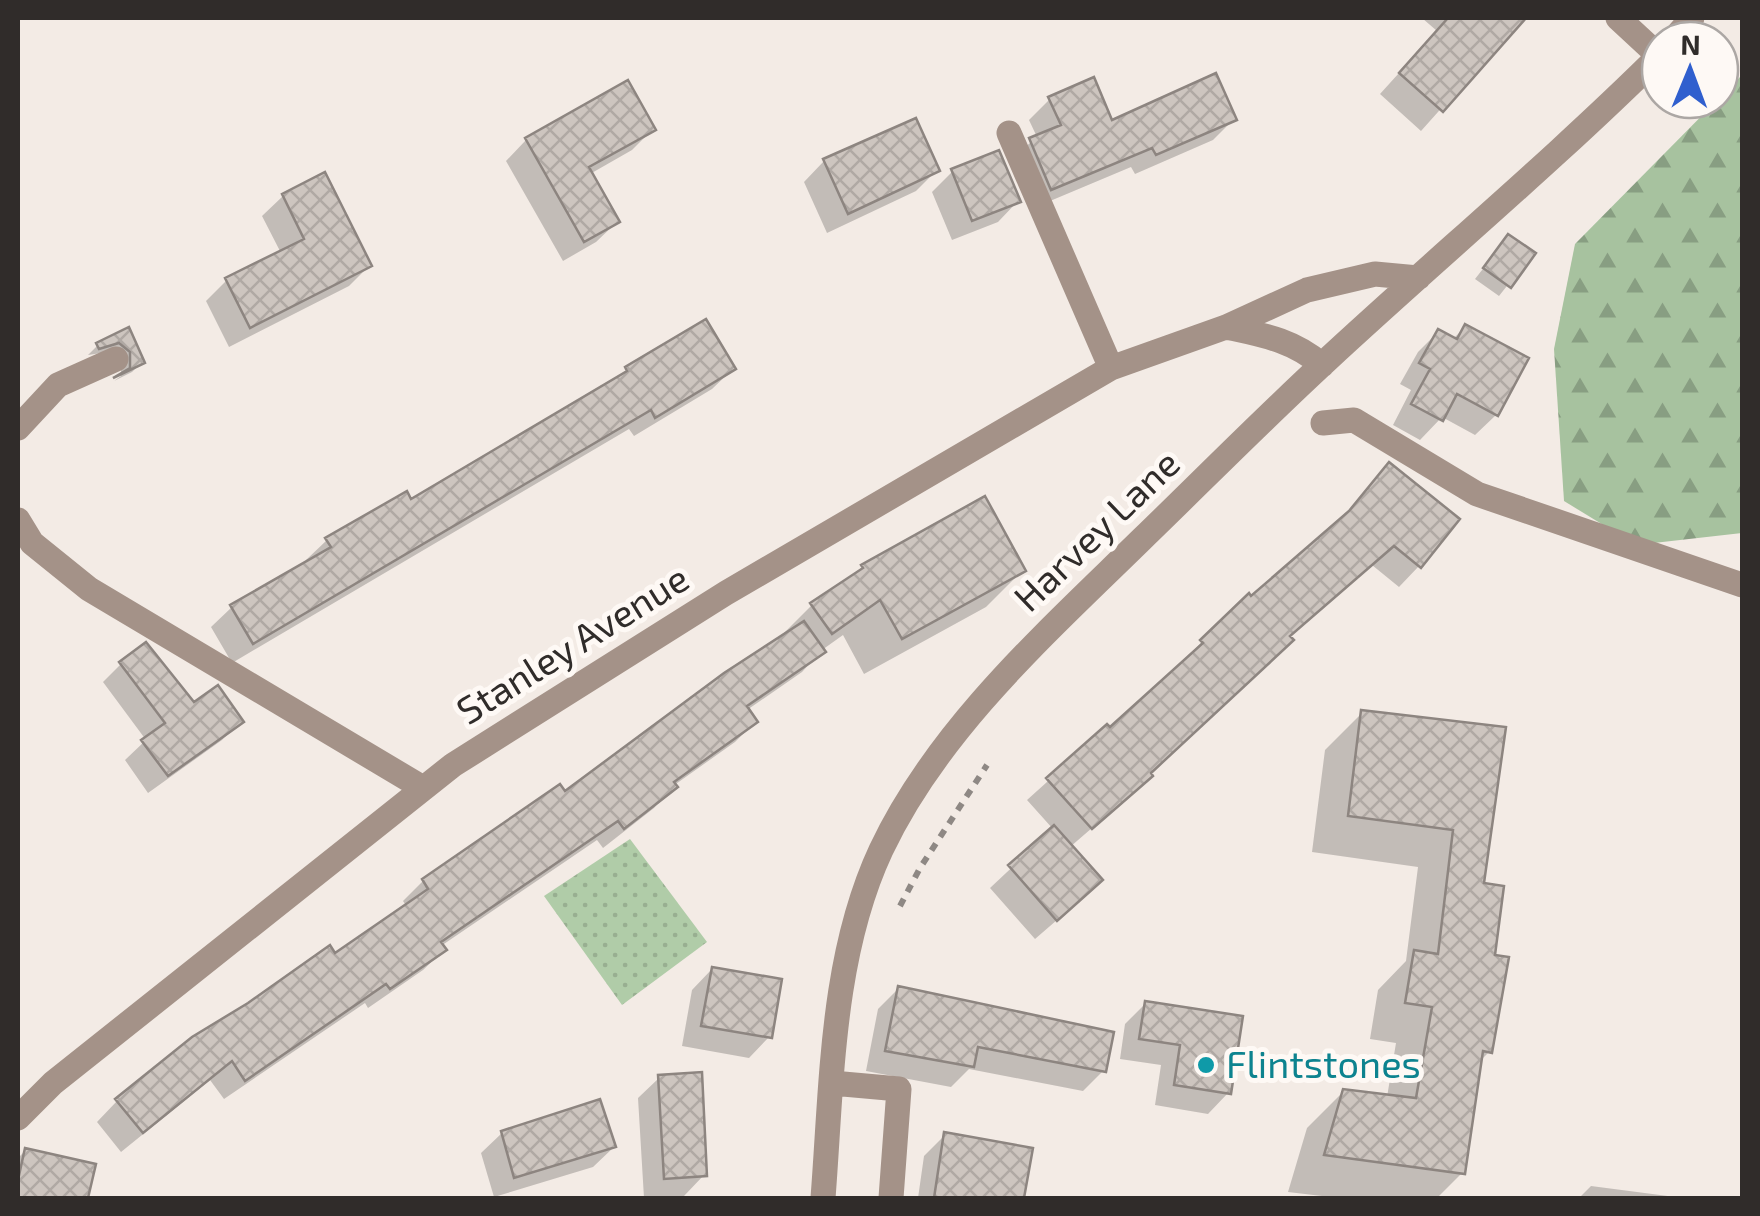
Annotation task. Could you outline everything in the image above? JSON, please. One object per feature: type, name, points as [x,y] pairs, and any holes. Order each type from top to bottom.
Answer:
[{"type":"street","points":[[1618,18],[1640,38]]},
{"type":"street","name":"Harvey Lane","points":[[823,1198],[843,981],[859,914],[881,850],[928,770],[1016,662],[1322,364],[1640,74]]},
{"type":"street","points":[[1009,133],[1111,368]]},
{"type":"street","name":"Stanley Avenue","points":[[18,1118],[53,1083],[453,765],[726,593],[1111,368],[1226,327],[1306,290],[1375,274],[1418,278]]},
{"type":"street","points":[[1226,327],[1280,338],[1303,348],[1322,364]]},
{"type":"street","points":[[18,428],[58,385],[116,359]]},
{"type":"street","points":[[1323,424],[1354,420],[1477,494],[1742,585]]},
{"type":"street","points":[[18,520],[32,543],[89,589],[423,788]]},
{"type":"street","points":[[832,1084],[899,1089],[891,1198]]},
{"type":"path","points":[[896,913],[920,868],[988,765]]},
{"type":"green space","points":[[1740,77],[1742,533],[1636,545],[1564,501],[1554,349],[1575,244],[1698,120],[1740,120]]},
{"type":"green space","points":[[630,839],[707,942],[622,1005],[544,896]]},
{"type":"building","points":[[1448,18],[1526,18],[1443,112],[1399,73]]},
{"type":"building","points":[[1216,73],[1237,120],[1156,155],[1152,148],[1051,190],[1029,138],[1061,125],[1048,97],[1094,77],[1112,120]]},
{"type":"building","points":[[628,80],[656,130],[589,167],[620,222],[584,242],[525,138]]},
{"type":"building","points":[[916,118],[940,171],[848,214],[823,159]]},
{"type":"building","points":[[999,150],[1021,202],[972,221],[951,169]]},
{"type":"building","points":[[325,172],[372,266],[250,328],[225,278],[304,239],[282,194]]},
{"type":"building","points":[[1508,234],[1536,253],[1511,288],[1483,268]]},
{"type":"building","points":[[706,319],[736,369],[655,418],[651,410],[253,644],[230,605],[331,547],[325,538],[407,491],[411,499],[627,371],[625,367]]},
{"type":"building","points":[[1465,324],[1529,358],[1498,416],[1457,394],[1443,421],[1411,404],[1430,369],[1419,363],[1438,329],[1457,339]]},
{"type":"building","points":[[129,327],[145,363],[113,378],[130,368],[130,352],[119,343],[99,349],[96,343]]},
{"type":"building","points":[[1389,462],[1460,519],[1421,568],[1394,546],[1290,636],[1294,640],[1092,829],[1046,778],[1107,724],[1110,727],[1203,643],[1200,640],[1249,593],[1251,596],[1349,511]]},
{"type":"building","points":[[985,496],[1026,571],[902,639],[880,600],[832,634],[810,603],[863,568],[861,565]]},
{"type":"building","points":[[804,621],[826,652],[747,706],[758,722],[674,782],[678,787],[624,829],[618,821],[441,942],[447,950],[390,989],[386,984],[245,1081],[232,1061],[143,1133],[115,1099],[192,1037],[330,945],[335,953],[428,889],[422,879],[560,784],[565,791],[724,673]]},
{"type":"building","points":[[146,642],[194,702],[218,685],[244,722],[168,776],[141,740],[165,723],[119,662]]},
{"type":"building","points":[[1361,710],[1506,727],[1484,883],[1504,886],[1495,955],[1509,957],[1492,1053],[1483,1051],[1465,1174],[1324,1155],[1343,1089],[1416,1098],[1432,1007],[1405,1003],[1414,950],[1438,954],[1453,830],[1348,816]]},
{"type":"building","points":[[1054,825],[1103,880],[1057,921],[1008,865]]},
{"type":"building","points":[[712,967],[782,979],[772,1038],[701,1026]]},
{"type":"building","points":[[898,986],[1114,1032],[1106,1072],[978,1047],[974,1067],[885,1051]]},
{"type":"building","name":"Flintstones","points":[[1145,1001],[1243,1016],[1231,1094],[1174,1085],[1180,1045],[1139,1039]]},
{"type":"building","points":[[702,1072],[707,1176],[664,1179],[658,1075]]},
{"type":"building","points":[[600,1099],[616,1147],[514,1178],[501,1131]]},
{"type":"building","points":[[944,1132],[1033,1148],[1024,1198],[934,1198]]},
{"type":"building","points":[[25,1148],[96,1164],[88,1198],[18,1198]]},
{"type":"place","name":"Flintstones","points":[[1206,1065]]}]
